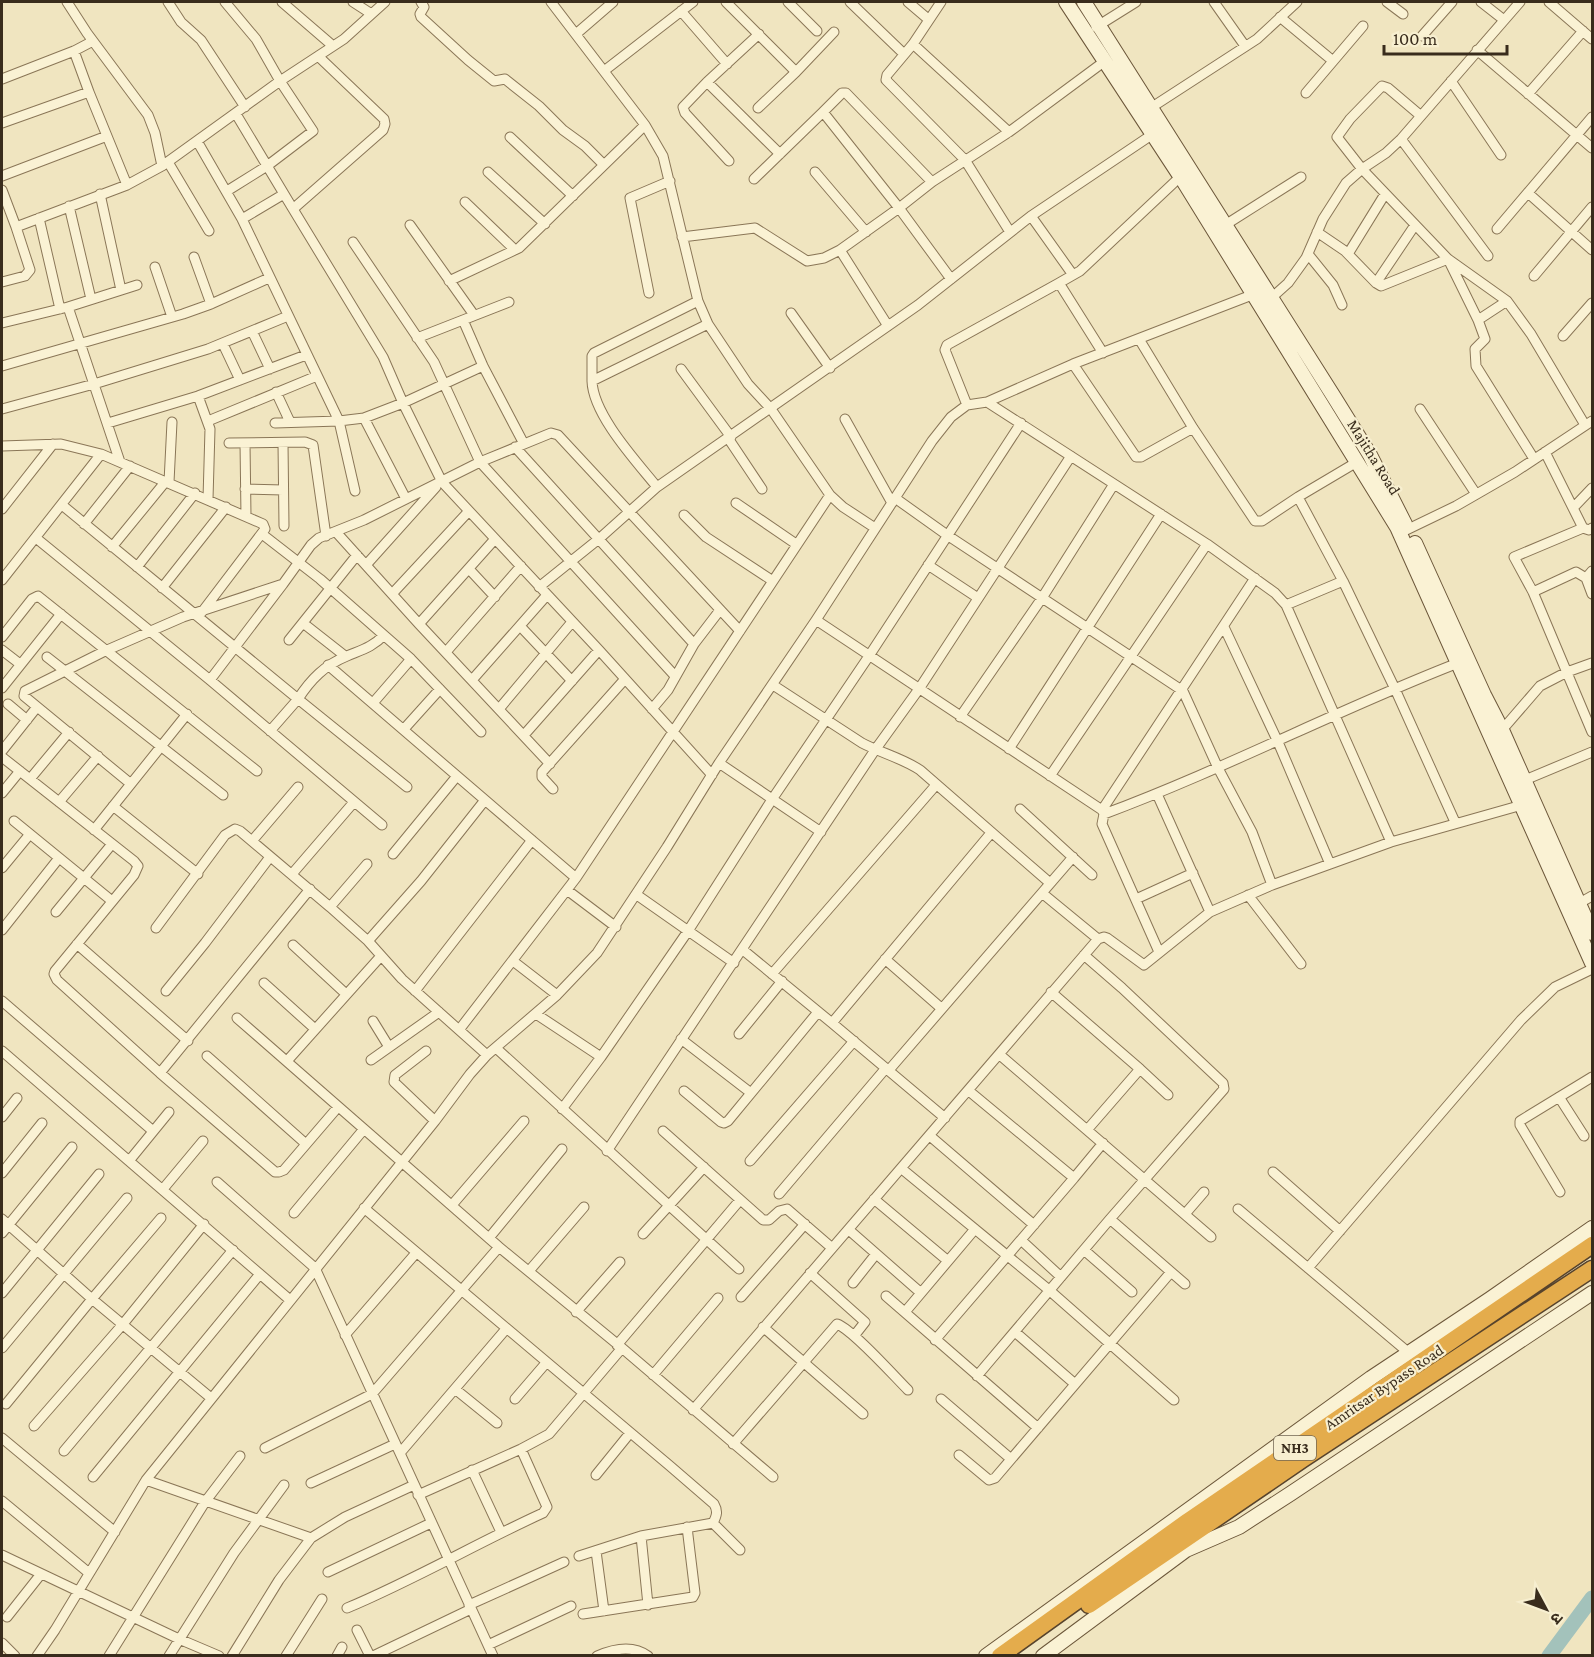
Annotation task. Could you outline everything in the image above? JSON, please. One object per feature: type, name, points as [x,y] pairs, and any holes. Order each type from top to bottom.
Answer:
[{"type":"highway","name":"Amritsar Bypass Road","points":[[1000,1656],[1281,1457],[1593,1245]]},
{"type":"highway","name":"Amritsar Bypass Road","points":[[1019,1656],[1200,1528],[1593,1269]]},
{"type":"highway","points":[[1281,1457],[1290,1436]]},
{"type":"highway","points":[[1195,1545],[1200,1528]]},
{"type":"main road","name":"Majitha Road","points":[[1066,2],[1105,61],[1146,111],[1153,134],[1220,228]]},
{"type":"main road","name":"Majitha Road","points":[[1084,2],[1100,24],[1146,111],[1263,298],[1357,462],[1404,531],[1502,730],[1518,782],[1522,805],[1580,902],[1591,957]]},
{"type":"main road","name":"Majitha Road","points":[[1263,298],[1370,455],[1458,663],[1580,902],[1593,933]]},
{"type":"main road","points":[[986,1656],[1290,1436],[1593,1228]]},
{"type":"main road","points":[[1043,1656],[1195,1545],[1239,1527],[1590,1298]]},
{"type":"street","points":[[67,2],[148,115],[165,164],[209,231]]},
{"type":"street","points":[[168,2],[181,22],[201,40],[245,107]]},
{"type":"street","points":[[225,2],[256,39],[313,131],[267,166],[227,191]]},
{"type":"street","points":[[282,2],[333,46]]},
{"type":"street","points":[[352,2],[370,13]]},
{"type":"street","points":[[16,227],[127,185],[165,164],[280,81],[349,35],[370,13],[385,2]]},
{"type":"street","points":[[422,2],[424,7],[421,16],[468,60],[494,81],[505,79],[563,130],[590,150],[604,165]]},
{"type":"street","points":[[551,2],[645,125],[663,156],[698,302],[708,324],[748,384],[771,409],[830,495],[843,507],[876,528]]},
{"type":"street","points":[[576,34],[613,2]]},
{"type":"street","points":[[604,70],[693,2]]},
{"type":"street","points":[[726,2],[796,72]]},
{"type":"street","points":[[788,2],[817,31]]},
{"type":"street","points":[[850,2],[904,54]]},
{"type":"street","points":[[908,2],[928,20]]},
{"type":"street","points":[[941,2],[913,44],[887,75],[886,80],[965,160],[1010,232]]},
{"type":"street","points":[[1087,33],[1136,2]]},
{"type":"street","points":[[1214,2],[1245,46]]},
{"type":"street","points":[[1146,111],[1257,39],[1294,2]]},
{"type":"street","points":[[1387,2],[1403,15]]},
{"type":"street","points":[[1422,36],[1452,2]]},
{"type":"street","points":[[1481,2],[1504,20]]},
{"type":"street","points":[[53,1656],[40,1652],[146,1480],[470,1074],[487,1055],[556,995],[597,953],[616,927],[719,763],[816,620],[932,441],[951,417],[967,405],[987,402],[1073,364],[1139,339],[1263,298],[1288,283],[1308,254],[1323,219],[1346,183],[1401,139],[1520,2]]},
{"type":"street","points":[[1549,2],[1593,39]]},
{"type":"street","points":[[681,11],[727,64]]},
{"type":"street","points":[[1280,17],[1333,61]]},
{"type":"street","points":[[1306,93],[1362,26]]},
{"type":"street","points":[[1528,94],[1583,31]]},
{"type":"street","points":[[758,108],[834,32]]},
{"type":"street","points":[[729,161],[684,110],[685,104],[759,34]]},
{"type":"street","points":[[2,79],[74,51],[93,41]]},
{"type":"street","points":[[913,44],[1010,132]]},
{"type":"street","points":[[1477,50],[1593,148]]},
{"type":"street","points":[[74,51],[127,185]]},
{"type":"street","points":[[293,209],[383,130],[385,124],[384,119],[318,56]]},
{"type":"street","points":[[682,237],[755,228],[807,261],[824,258],[866,232],[932,182],[1010,132],[1105,61]]},
{"type":"street","points":[[1451,81],[1501,155]]},
{"type":"street","points":[[707,82],[780,154]]},
{"type":"street","points":[[1404,531],[1476,494],[1589,424],[1507,301],[1448,260],[1362,169],[1337,134],[1380,87],[1384,86],[1421,116]]},
{"type":"street","points":[[2,123],[89,92]]},
{"type":"street","points":[[754,179],[842,93],[846,93],[932,182]]},
{"type":"street","points":[[823,112],[899,208],[951,279]]},
{"type":"street","points":[[236,114],[383,357],[441,482],[599,650],[712,775]]},
{"type":"street","points":[[1497,230],[1593,117]]},
{"type":"street","points":[[449,281],[515,250],[545,224],[645,125]]},
{"type":"street","points":[[539,587],[600,538],[657,487],[888,326],[1031,216],[1153,134]]},
{"type":"street","points":[[2,176],[107,136]]},
{"type":"street","points":[[510,137],[573,196]]},
{"type":"street","points":[[1401,139],[1488,255]]},
{"type":"street","points":[[197,141],[242,219],[339,421],[355,491]]},
{"type":"street","points":[[488,172],[545,224]]},
{"type":"street","points":[[815,172],[866,232]]},
{"type":"street","points":[[967,405],[945,350],[947,345],[1073,276],[1181,176]]},
{"type":"street","points":[[1220,228],[1301,177]]},
{"type":"street","points":[[649,293],[630,198],[670,181]]},
{"type":"street","points":[[1528,193],[1593,250]]},
{"type":"street","points":[[100,194],[121,290]]},
{"type":"street","points":[[242,219],[284,194]]},
{"type":"street","points":[[1348,254],[1385,194]]},
{"type":"street","points":[[2,282],[25,276],[30,270],[3,196]]},
{"type":"street","points":[[465,202],[515,250]]},
{"type":"street","points":[[69,206],[92,299]]},
{"type":"street","points":[[1534,276],[1593,207]]},
{"type":"street","points":[[1031,216],[1073,276]]},
{"type":"street","points":[[39,218],[64,308],[80,344],[120,462]]},
{"type":"street","points":[[410,225],[474,315]]},
{"type":"street","points":[[1376,283],[1415,225]]},
{"type":"street","points":[[1317,232],[1348,254],[1376,283],[1383,285],[1448,260]]},
{"type":"street","points":[[353,242],[434,362],[480,462],[675,676]]},
{"type":"street","points":[[840,250],[888,326]]},
{"type":"street","points":[[1308,254],[1333,285],[1342,305]]},
{"type":"street","points":[[194,257],[211,304]]},
{"type":"street","points":[[1448,260],[1478,320],[1485,340],[1475,349],[1476,366],[1533,459]]},
{"type":"street","points":[[155,267],[172,317]]},
{"type":"street","points":[[2,366],[172,317],[211,304],[269,278]]},
{"type":"street","points":[[1059,283],[1103,353]]},
{"type":"street","points":[[2,323],[64,308],[137,285]]},
{"type":"street","points":[[1478,320],[1507,301]]},
{"type":"street","points":[[417,338],[508,302]]},
{"type":"street","points":[[657,487],[615,434],[596,399],[592,389],[592,356],[698,302]]},
{"type":"street","points":[[1563,336],[1593,303]]},
{"type":"street","points":[[791,313],[830,368]]},
{"type":"street","points":[[2,409],[94,384],[223,344],[288,316]]},
{"type":"street","points":[[463,320],[519,446],[694,644]]},
{"type":"street","points":[[592,381],[708,324]]},
{"type":"street","points":[[252,331],[270,369]]},
{"type":"street","points":[[1139,339],[1193,428],[1256,521],[1262,521],[1357,462]]},
{"type":"street","points":[[223,344],[240,380]]},
{"type":"street","points":[[108,423],[198,396],[306,355]]},
{"type":"street","points":[[1073,364],[1136,457],[1141,457],[1193,428]]},
{"type":"street","points":[[275,423],[364,418],[404,403],[483,366]]},
{"type":"street","points":[[681,369],[730,438],[762,489]]},
{"type":"street","points":[[208,421],[317,376]]},
{"type":"street","points":[[276,392],[290,422]]},
{"type":"street","points":[[198,396],[208,421],[208,499]]},
{"type":"street","points":[[987,402],[1207,544],[1275,593],[1286,605],[1391,842]]},
{"type":"street","points":[[1420,409],[1476,494]]},
{"type":"street","points":[[364,418],[406,499]]},
{"type":"street","points":[[844,419],[893,501],[1183,691],[1218,768],[1252,832],[1272,885]]},
{"type":"street","points":[[112,547],[167,482],[172,423]]},
{"type":"street","points":[[562,1109],[688,931],[773,798],[1021,423]]},
{"type":"street","points":[[210,680],[314,541],[480,462],[551,433],[556,433],[740,631]]},
{"type":"street","points":[[229,443],[305,442],[313,445],[326,536]]},
{"type":"street","points":[[245,443],[246,516]]},
{"type":"street","points":[[283,443],[284,526]]},
{"type":"street","points":[[2,446],[53,444],[101,454],[265,525],[262,534],[198,613]]},
{"type":"street","points":[[2,509],[53,444]]},
{"type":"street","points":[[1545,452],[1573,508],[1588,528],[1515,556],[1515,560],[1533,592],[1593,732]]},
{"type":"street","points":[[2,580],[101,454]]},
{"type":"street","points":[[607,1151],[875,750],[919,689],[1071,456]]},
{"type":"street","points":[[84,524],[130,466]]},
{"type":"street","points":[[366,565],[441,482]]},
{"type":"street","points":[[960,717],[1042,598],[1114,484]]},
{"type":"street","points":[[1573,508],[1593,488]]},
{"type":"street","points":[[246,489],[283,490]]},
{"type":"street","points":[[137,567],[195,493]]},
{"type":"street","points":[[459,1030],[576,878],[830,495]]},
{"type":"street","points":[[1298,497],[1343,581],[1455,822]]},
{"type":"street","points":[[736,503],[796,544]]},
{"type":"street","points":[[62,505],[162,588],[198,613],[234,648],[408,788]]},
{"type":"street","points":[[162,588],[226,507]]},
{"type":"street","points":[[392,594],[469,511]]},
{"type":"street","points":[[1009,749],[1161,514]]},
{"type":"street","points":[[684,515],[706,537],[773,581]]},
{"type":"street","points":[[336,532],[550,764]]},
{"type":"street","points":[[262,534],[331,588],[411,659],[481,732]]},
{"type":"street","points":[[36,538],[382,825]]},
{"type":"street","points":[[419,624],[495,539]]},
{"type":"street","points":[[1050,776],[1207,544]]},
{"type":"street","points":[[289,640],[357,555]]},
{"type":"street","points":[[928,565],[978,598]]},
{"type":"street","points":[[446,652],[521,566]]},
{"type":"street","points":[[469,569],[495,597]]},
{"type":"street","points":[[1533,592],[1576,572],[1589,575],[1593,594]]},
{"type":"street","points":[[1159,952],[1102,824],[1103,812],[1255,578]]},
{"type":"street","points":[[1286,605],[1343,581]]},
{"type":"street","points":[[131,784],[24,696],[25,691],[105,651],[178,619],[283,584]]},
{"type":"street","points":[[472,680],[548,595]]},
{"type":"street","points":[[2,637],[35,596],[41,598],[258,771]]},
{"type":"street","points":[[652,709],[668,690],[694,644],[720,609]]},
{"type":"street","points":[[2,688],[61,614]]},
{"type":"street","points":[[816,620],[1103,812]]},
{"type":"street","points":[[500,709],[572,622]]},
{"type":"street","points":[[303,623],[345,656]]},
{"type":"street","points":[[520,626],[572,681]]},
{"type":"street","points":[[1224,627],[1278,742],[1330,864]]},
{"type":"street","points":[[270,731],[315,675],[345,656],[370,648],[384,635]]},
{"type":"street","points":[[2,650],[20,664]]},
{"type":"street","points":[[524,735],[599,650]]},
{"type":"street","points":[[47,657],[223,795]]},
{"type":"street","points":[[373,703],[411,659]]},
{"type":"street","points":[[1103,812],[1157,794],[1458,663]]},
{"type":"street","points":[[1502,730],[1540,686],[1567,672],[1593,663]]},
{"type":"street","points":[[328,665],[576,878]]},
{"type":"street","points":[[553,789],[541,775],[625,679]]},
{"type":"street","points":[[772,685],[875,750],[914,766],[1050,883]]},
{"type":"street","points":[[404,729],[440,689]]},
{"type":"street","points":[[8,704],[27,720]]},
{"type":"street","points":[[2,751],[38,707]]},
{"type":"street","points":[[94,830],[187,714]]},
{"type":"street","points":[[30,779],[69,732]]},
{"type":"street","points":[[1518,782],[1593,752]]},
{"type":"street","points":[[59,802],[98,756]]},
{"type":"street","points":[[2,757],[138,866],[134,875],[55,971],[55,978],[160,1073],[275,1172],[284,1170],[339,1107]]},
{"type":"street","points":[[719,763],[821,832]]},
{"type":"street","points":[[2,793],[20,771]]},
{"type":"street","points":[[393,854],[457,776]]},
{"type":"street","points":[[772,974],[936,785]]},
{"type":"street","points":[[252,841],[298,787]]},
{"type":"street","points":[[1157,794],[1210,912]]},
{"type":"street","points":[[368,941],[421,881],[486,800]]},
{"type":"street","points":[[292,874],[354,802]]},
{"type":"street","points":[[693,1410],[1098,939],[1107,938],[1145,965],[1210,912],[1248,895],[1391,842],[1455,822],[1522,805]]},
{"type":"street","points":[[113,806],[198,874]]},
{"type":"street","points":[[1020,809],[1092,875]]},
{"type":"street","points":[[14,821],[112,901]]},
{"type":"street","points":[[156,928],[230,831],[235,829],[310,889],[368,941],[392,969],[487,1055]]},
{"type":"street","points":[[832,1023],[991,832]]},
{"type":"street","points":[[2,868],[30,834]]},
{"type":"street","points":[[416,991],[532,840]]},
{"type":"street","points":[[56,912],[112,844]]},
{"type":"street","points":[[779,1194],[1073,856]]},
{"type":"street","points":[[166,991],[205,944],[270,857]]},
{"type":"street","points":[[2,930],[59,858]]},
{"type":"street","points":[[330,907],[366,864]]},
{"type":"street","points":[[1136,899],[1192,873]]},
{"type":"street","points":[[160,1073],[310,889]]},
{"type":"street","points":[[567,890],[616,927]]},
{"type":"street","points":[[1042,893],[1098,939]]},
{"type":"street","points":[[637,895],[734,963]]},
{"type":"street","points":[[1248,895],[1301,964]]},
{"type":"street","points":[[77,944],[188,1041]]},
{"type":"street","points":[[293,945],[346,994]]},
{"type":"street","points":[[743,950],[945,1118]]},
{"type":"street","points":[[977,1376],[1110,1218],[1223,1093],[1224,1087],[1178,1039],[1084,955]]},
{"type":"street","points":[[287,1061],[381,956]]},
{"type":"street","points":[[885,959],[941,1008]]},
{"type":"street","points":[[513,961],[556,995]]},
{"type":"street","points":[[1308,1268],[1521,1020],[1556,987],[1593,969]]},
{"type":"street","points":[[739,1034],[782,981]]},
{"type":"street","points":[[264,983],[315,1029]]},
{"type":"street","points":[[1051,992],[1168,1095]]},
{"type":"street","points":[[2,1001],[153,1131]]},
{"type":"street","points":[[370,1060],[439,1012]]},
{"type":"street","points":[[684,1091],[724,1123],[728,1121],[818,1012]]},
{"type":"street","points":[[536,1014],[601,1057]]},
{"type":"street","points":[[237,1018],[499,1247],[620,1346],[772,1477]]},
{"type":"street","points":[[373,1021],[389,1047]]},
{"type":"street","points":[[681,1039],[752,1093]]},
{"type":"street","points":[[750,1161],[854,1041]]},
{"type":"street","points":[[496,1048],[739,1269]]},
{"type":"street","points":[[2,1051],[290,1300]]},
{"type":"street","points":[[426,1051],[395,1075],[394,1082],[435,1120]]},
{"type":"street","points":[[1000,1054],[1211,1237]]},
{"type":"street","points":[[207,1056],[306,1144]]},
{"type":"street","points":[[1087,1130],[1140,1068]]},
{"type":"street","points":[[1560,1192],[1519,1122],[1593,1077]]},
{"type":"street","points":[[969,1091],[1074,1178]]},
{"type":"street","points":[[1558,1097],[1584,1136]]},
{"type":"street","points":[[2,1117],[17,1098]]},
{"type":"street","points":[[129,1161],[168,1112]]},
{"type":"street","points":[[452,1206],[524,1121]]},
{"type":"street","points":[[2,1173],[42,1124]]},
{"type":"street","points":[[294,1214],[364,1129]]},
{"type":"street","points":[[663,1131],[766,1221],[779,1211],[786,1209],[832,1248]]},
{"type":"street","points":[[930,1136],[1034,1225]]},
{"type":"street","points":[[163,1189],[203,1141]]},
{"type":"street","points":[[935,1340],[1103,1143]]},
{"type":"street","points":[[2,1233],[5,1222],[72,1147]]},
{"type":"street","points":[[489,1238],[562,1149]]},
{"type":"street","points":[[643,1234],[704,1167]]},
{"type":"street","points":[[902,1169],[1049,1290],[1174,1400]]},
{"type":"street","points":[[1273,1172],[1340,1231]]},
{"type":"street","points":[[2,1293],[99,1174]]},
{"type":"street","points":[[217,1182],[315,1268],[493,1656]]},
{"type":"street","points":[[1185,1214],[1204,1192]]},
{"type":"street","points":[[2,1348],[127,1198]]},
{"type":"street","points":[[874,1199],[948,1261]]},
{"type":"street","points":[[232,1656],[279,1580],[310,1538],[345,1517],[472,1470],[549,1434],[585,1394],[620,1346],[740,1200]]},
{"type":"street","points":[[529,1271],[584,1207]]},
{"type":"street","points":[[364,1208],[461,1292],[585,1394],[717,1509],[717,1516],[713,1522],[641,1536],[579,1556]]},
{"type":"street","points":[[1238,1209],[1409,1353]]},
{"type":"street","points":[[6,1404],[161,1218]]},
{"type":"street","points":[[1110,1218],[1185,1284]]},
{"type":"street","points":[[5,1222],[92,1299],[211,1398]]},
{"type":"street","points":[[34,1426],[123,1324],[204,1224]]},
{"type":"street","points":[[741,1298],[805,1224]]},
{"type":"street","points":[[905,1312],[975,1229]]},
{"type":"street","points":[[849,1230],[921,1293]]},
{"type":"street","points":[[1021,1240],[1061,1276]]},
{"type":"street","points":[[265,1448],[372,1394],[499,1247]]},
{"type":"street","points":[[64,1451],[233,1250]]},
{"type":"street","points":[[1084,1250],[1132,1292]]},
{"type":"street","points":[[345,1335],[416,1253]]},
{"type":"street","points":[[853,1283],[876,1254]]},
{"type":"street","points":[[576,1312],[620,1262]]},
{"type":"street","points":[[959,1455],[988,1480],[995,1478],[1171,1272]]},
{"type":"street","points":[[810,1273],[865,1322],[854,1336]]},
{"type":"street","points":[[93,1477],[260,1274]]},
{"type":"street","points":[[886,1296],[1038,1428]]},
{"type":"street","points":[[653,1375],[718,1298]]},
{"type":"street","points":[[733,1444],[837,1324],[854,1336],[908,1390]]},
{"type":"street","points":[[763,1327],[863,1414]]},
{"type":"street","points":[[400,1453],[506,1329]]},
{"type":"street","points":[[1015,1332],[1075,1384]]},
{"type":"street","points":[[515,1399],[546,1363]]},
{"type":"street","points":[[455,1389],[497,1423]]},
{"type":"street","points":[[941,1399],[1011,1459]]},
{"type":"street","points":[[596,1475],[630,1434]]},
{"type":"street","points":[[2,1438],[115,1532]]},
{"type":"street","points":[[311,1483],[395,1444]]},
{"type":"street","points":[[347,1608],[401,1585],[546,1510],[547,1507],[521,1449]]},
{"type":"street","points":[[108,1656],[205,1502],[240,1456]]},
{"type":"street","points":[[472,1470],[501,1532]]},
{"type":"street","points":[[146,1480],[310,1538]]},
{"type":"street","points":[[169,1656],[257,1520],[284,1485]]},
{"type":"street","points":[[2,1501],[89,1573]]},
{"type":"street","points":[[713,1522],[740,1550]]},
{"type":"street","points":[[328,1572],[431,1523]]},
{"type":"street","points":[[583,1614],[693,1597],[695,1593],[687,1527]]},
{"type":"street","points":[[641,1536],[648,1605]]},
{"type":"street","points":[[596,1551],[604,1611]]},
{"type":"street","points":[[2,1555],[219,1656]]},
{"type":"street","points":[[357,1630],[371,1656],[564,1562]]},
{"type":"street","points":[[7,1617],[41,1574]]},
{"type":"street","points":[[286,1656],[322,1599]]},
{"type":"street","points":[[488,1645],[572,1606]]},
{"type":"street","points":[[2,1643],[15,1656]]},
{"type":"street","points":[[597,1656],[626,1648],[643,1652],[648,1656]]},
{"type":"waterway","points":[[1549,1656],[1592,1598]]}]
